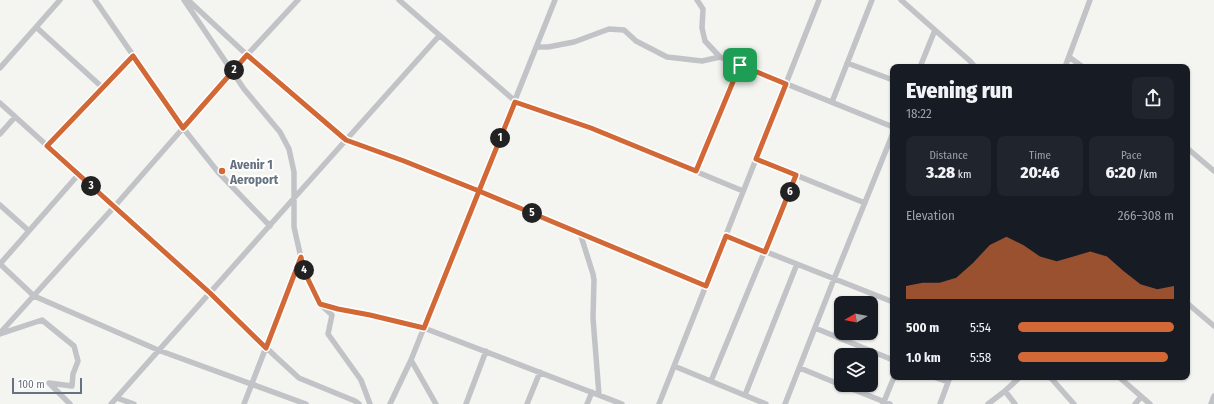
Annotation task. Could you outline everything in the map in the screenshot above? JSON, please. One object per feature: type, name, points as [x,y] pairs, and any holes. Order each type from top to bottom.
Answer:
[{"type":"street","points":[[0,68],[60,0]]},
{"type":"street","points":[[95,0],[183,128],[218,172],[270,226]]},
{"type":"street","points":[[184,0],[244,89],[280,132],[289,149],[294,172],[294,227],[304,271],[320,304],[332,315],[328,334],[361,380],[370,404]]},
{"type":"street","points":[[188,0],[247,55],[346,140],[479,191],[706,286]]},
{"type":"street","points":[[0,334],[247,55],[298,0]]},
{"type":"street","points":[[399,0],[515,102],[591,128],[743,191]]},
{"type":"street","points":[[390,404],[411,360],[555,0]]},
{"type":"street","points":[[697,0],[703,9],[702,28],[705,41],[720,57],[890,126]]},
{"type":"street","points":[[659,404],[819,0]]},
{"type":"street","points":[[832,102],[872,0]]},
{"type":"street","points":[[901,0],[972,64]]},
{"type":"street","points":[[1066,64],[1090,0]]},
{"type":"street","points":[[36,27],[102,88]]},
{"type":"street","points":[[537,47],[548,47],[574,42],[610,29],[624,30],[636,41],[667,57],[702,61],[720,57]]},
{"type":"street","points":[[921,64],[935,30]]},
{"type":"street","points":[[112,404],[158,350],[439,36]]},
{"type":"street","points":[[47,146],[133,56]]},
{"type":"street","points":[[1068,57],[1078,64]]},
{"type":"street","points":[[847,63],[890,79]]},
{"type":"street","points":[[696,171],[740,65]]},
{"type":"street","points":[[0,102],[210,293],[299,378],[359,404]]},
{"type":"street","points":[[0,134],[15,117]]},
{"type":"street","points":[[785,404],[890,140]]},
{"type":"street","points":[[1190,151],[1214,171]]},
{"type":"street","points":[[756,159],[865,203]]},
{"type":"street","points":[[78,174],[0,264],[34,296],[158,350],[306,404]]},
{"type":"street","points":[[711,381],[796,175]]},
{"type":"street","points":[[0,205],[29,231]]},
{"type":"street","points":[[580,233],[594,280],[593,318],[599,395]]},
{"type":"street","points":[[726,236],[890,301]]},
{"type":"street","points":[[244,404],[301,257]]},
{"type":"street","points":[[745,395],[797,264]]},
{"type":"street","points":[[320,304],[424,328],[622,404]]},
{"type":"street","points":[[1190,305],[1214,326]]},
{"type":"street","points":[[0,334],[42,320],[74,346],[78,361],[73,374],[72,386],[49,383],[70,404]]},
{"type":"street","points":[[815,328],[890,359]]},
{"type":"street","points":[[466,404],[486,351]]},
{"type":"street","points":[[411,360],[436,404]]},
{"type":"street","points":[[674,366],[766,404]]},
{"type":"street","points":[[800,368],[834,382]]},
{"type":"street","points":[[527,404],[540,372]]},
{"type":"street","points":[[859,392],[886,403],[893,380]]},
{"type":"street","points":[[940,404],[949,380]]},
{"type":"street","points":[[988,404],[1017,380]]},
{"type":"street","points":[[1053,380],[1074,404]]},
{"type":"street","points":[[1122,380],[1150,404]]},
{"type":"street","points":[[1005,391],[1015,404]]},
{"type":"street","points":[[587,404],[592,392]]},
{"type":"street","points":[[1210,404],[1214,396]]},
{"type":"street","points":[[1135,404],[1141,397]]},
{"type":"street","points":[[117,398],[134,404]]},
{"type":"place","name":"Avenir 1 Aeroport","points":[[222,171]]},
{"type":"route","points":[[740,65],[696,171],[591,128],[515,102],[479,191],[346,140],[247,55],[183,128],[133,56],[47,146],[210,293],[266,348],[301,257],[304,271],[320,304],[424,328],[479,191],[706,286],[726,236],[765,252],[796,175],[756,159],[786,84],[740,65]]}]
